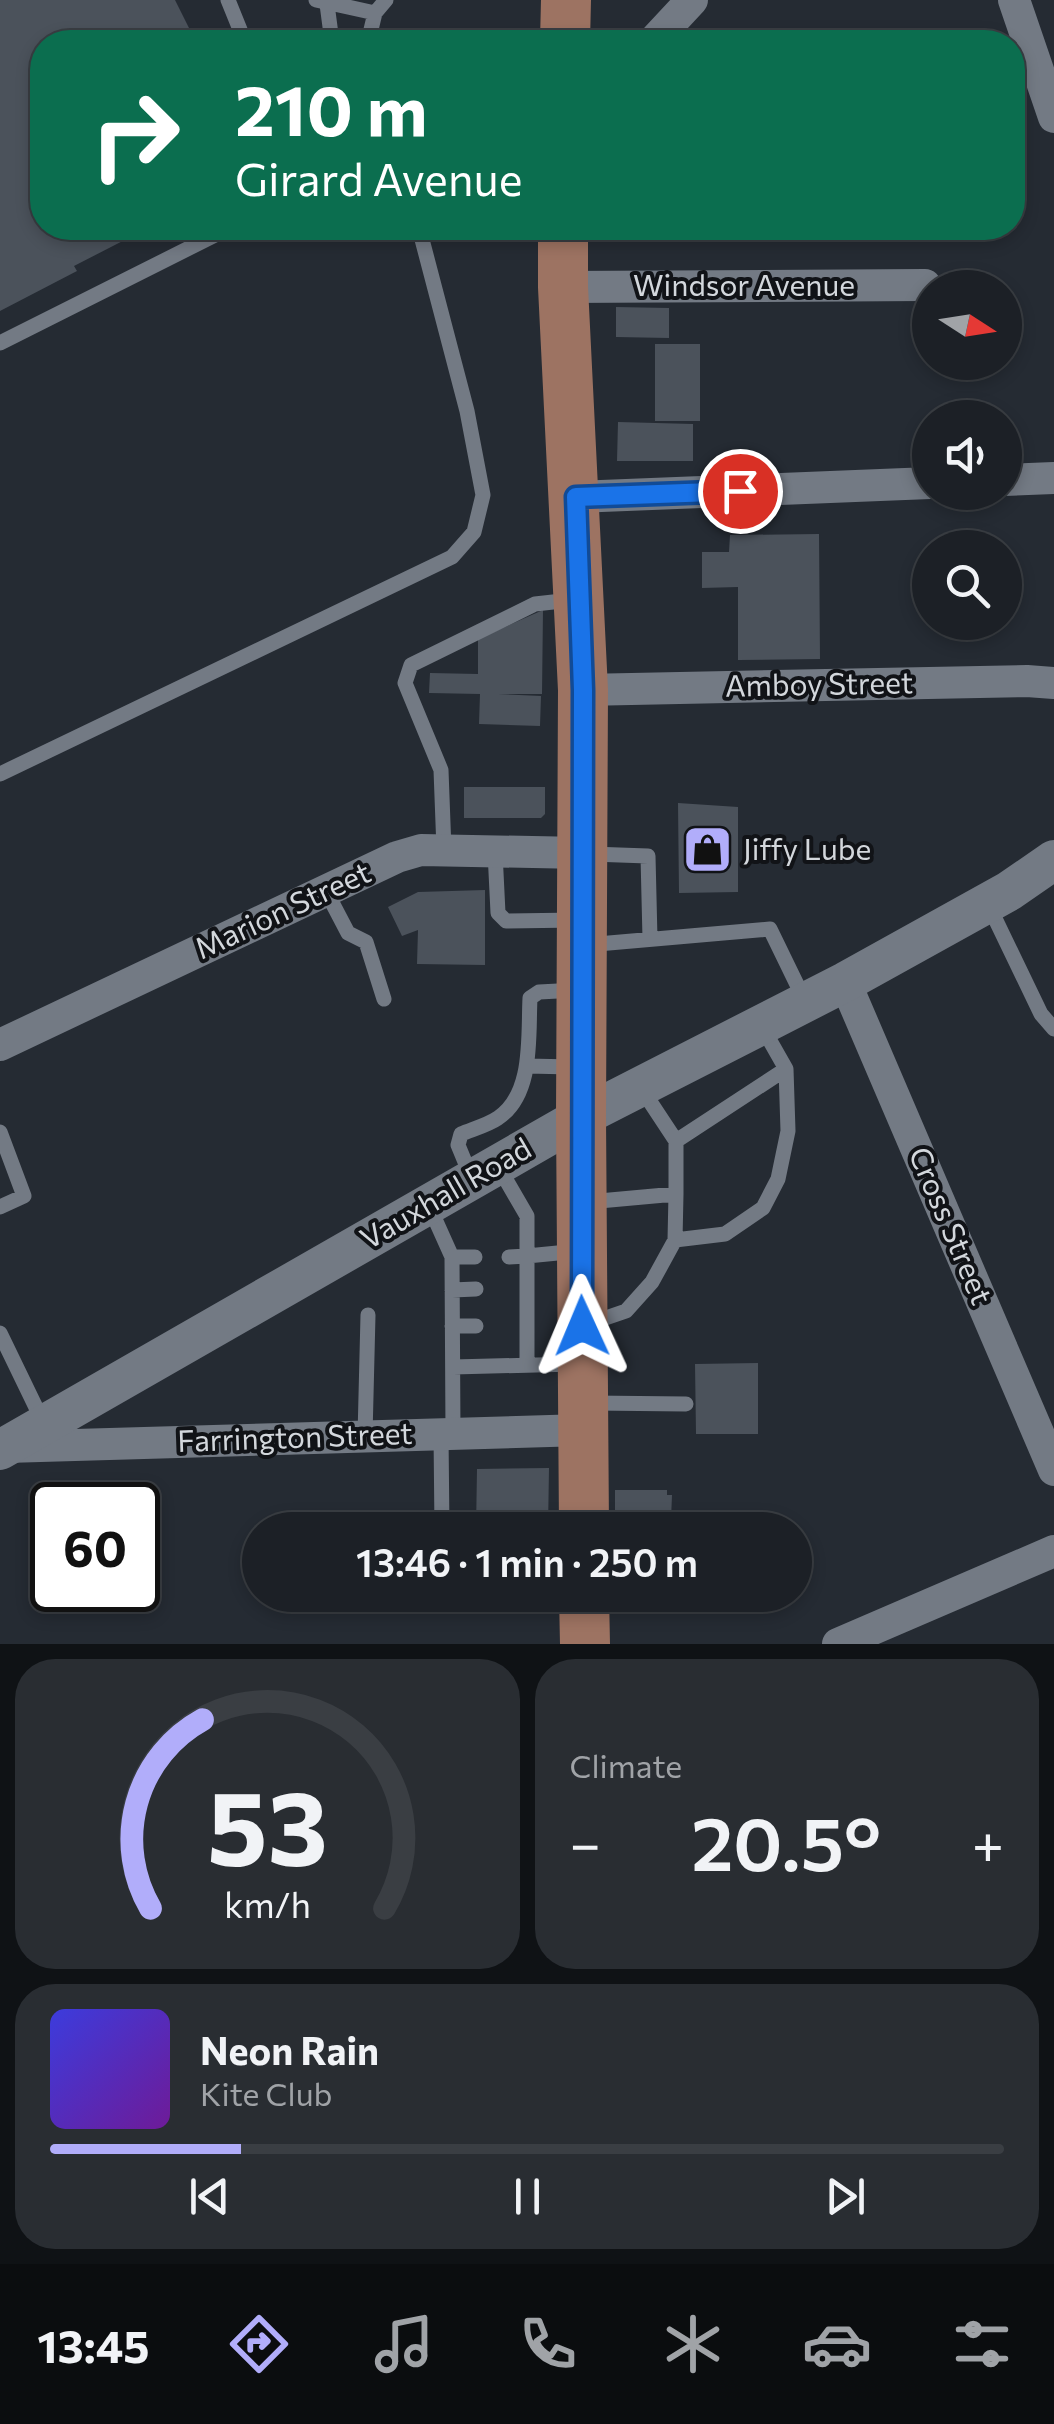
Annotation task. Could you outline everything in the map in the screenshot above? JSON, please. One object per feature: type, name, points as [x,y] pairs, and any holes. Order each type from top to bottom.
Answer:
[{"type":"main road","points":[[565,30],[566,0]]},
{"type":"main road","points":[[563,240],[583,690],[584,1512]]},
{"type":"main road","points":[[584,1612],[585,1644]]},
{"type":"street","points":[[664,30],[692,0]]},
{"type":"street","points":[[1014,0],[1024,30]]},
{"type":"street","points":[[1025,32],[1054,116]]},
{"type":"street","name":"Windsor Avenue","points":[[563,287],[912,285]]},
{"type":"street","points":[[1022,479],[1054,478]]},
{"type":"street","points":[[576,497],[912,484]]},
{"type":"street","name":"Amboy Street","points":[[583,690],[1054,683]]},
{"type":"street","name":"Marion Street","points":[[0,1044],[397,857],[421,850],[582,853]]},
{"type":"street","name":"Vauxhall Road","points":[[3,1448],[484,1172],[522,1126],[581,1117],[845,982],[988,903],[1054,860]]},
{"type":"street","name":"Cross Street","points":[[845,982],[1054,1470]]},
{"type":"street","name":"Farrington Street","points":[[3,1448],[448,1434],[583,1381]]},
{"type":"street","points":[[838,1644],[1054,1551]]},
{"type":"lane","points":[[228,0],[240,30]]},
{"type":"lane","points":[[371,30],[375,13],[386,0]]},
{"type":"lane","points":[[330,30],[324,1],[375,13]]},
{"type":"lane","points":[[0,343],[206,240]]},
{"type":"lane","points":[[0,774],[452,557],[474,532],[483,495],[467,411],[421,240]]},
{"type":"lane","points":[[444,850],[441,770],[406,683],[411,665],[535,604],[580,599]]},
{"type":"lane","points":[[495,852],[498,914],[506,921],[581,952],[650,940],[770,929],[806,1002]]},
{"type":"lane","points":[[582,853],[648,856],[650,940]]},
{"type":"lane","points":[[326,891],[348,933],[366,942],[384,999]]},
{"type":"lane","points":[[988,903],[1041,1014],[1054,1029]]},
{"type":"lane","points":[[522,1126],[530,998],[581,952]]},
{"type":"lane","points":[[675,1240],[725,1234],[763,1208],[778,1179],[788,1132],[786,1070],[761,1025]]},
{"type":"lane","points":[[527,1066],[582,1068]]},
{"type":"lane","points":[[676,1141],[786,1070]]},
{"type":"lane","points":[[583,1381],[626,1310],[652,1282],[675,1240],[676,1141],[640,1086]]},
{"type":"lane","points":[[0,1132],[24,1196],[0,1207]]},
{"type":"lane","points":[[484,1172],[527,1216],[528,1365]]},
{"type":"lane","points":[[581,1202],[676,1194]]},
{"type":"lane","points":[[428,1204],[452,1257],[453,1367],[443,1512]]},
{"type":"lane","points":[[509,1256],[582,1251]]},
{"type":"lane","points":[[452,1257],[474,1257]]},
{"type":"lane","points":[[510,1289],[527,1289]]},
{"type":"lane","points":[[452,1290],[476,1290]]},
{"type":"lane","points":[[365,1436],[368,1315]]},
{"type":"lane","points":[[510,1325],[527,1325]]},
{"type":"lane","points":[[452,1326],[476,1326]]},
{"type":"lane","points":[[0,1333],[44,1425]]},
{"type":"lane","points":[[453,1367],[528,1365],[686,1404]]},
{"type":"building","points":[[0,0],[175,0],[190,30],[30,30],[30,240],[125,240],[74,266],[77,271],[0,311]]},
{"type":"building","points":[[616,307],[669,308],[669,338],[616,337]]},
{"type":"building","points":[[655,344],[700,344],[700,421],[655,421]]},
{"type":"building","points":[[618,422],[693,424],[693,461],[617,461]]},
{"type":"building","points":[[819,534],[820,659],[738,660],[738,587],[702,588],[702,552],[729,552],[730,535]]},
{"type":"building","points":[[543,610],[542,694],[498,694],[541,696],[540,726],[479,724],[480,694],[429,693],[430,673],[478,674],[478,639]]},
{"type":"building","points":[[464,787],[545,787],[545,814],[541,818],[464,818]]},
{"type":"building","name":"Jiffy Lube","points":[[678,803],[738,807],[738,892],[679,893]]},
{"type":"building","points":[[485,890],[485,965],[417,964],[418,930],[402,936],[388,907],[418,892]]},
{"type":"building","points":[[758,1363],[758,1434],[696,1434],[695,1364]]},
{"type":"building","points":[[549,1468],[548,1512],[476,1512],[477,1469]]},
{"type":"building","points":[[615,1490],[667,1490],[667,1495],[672,1495],[671,1512],[615,1512]]},
{"type":"place","name":"Jiffy Lube","points":[[708,850]]},
{"type":"route","points":[[582,1326],[583,690],[576,497],[740,491]]}]
